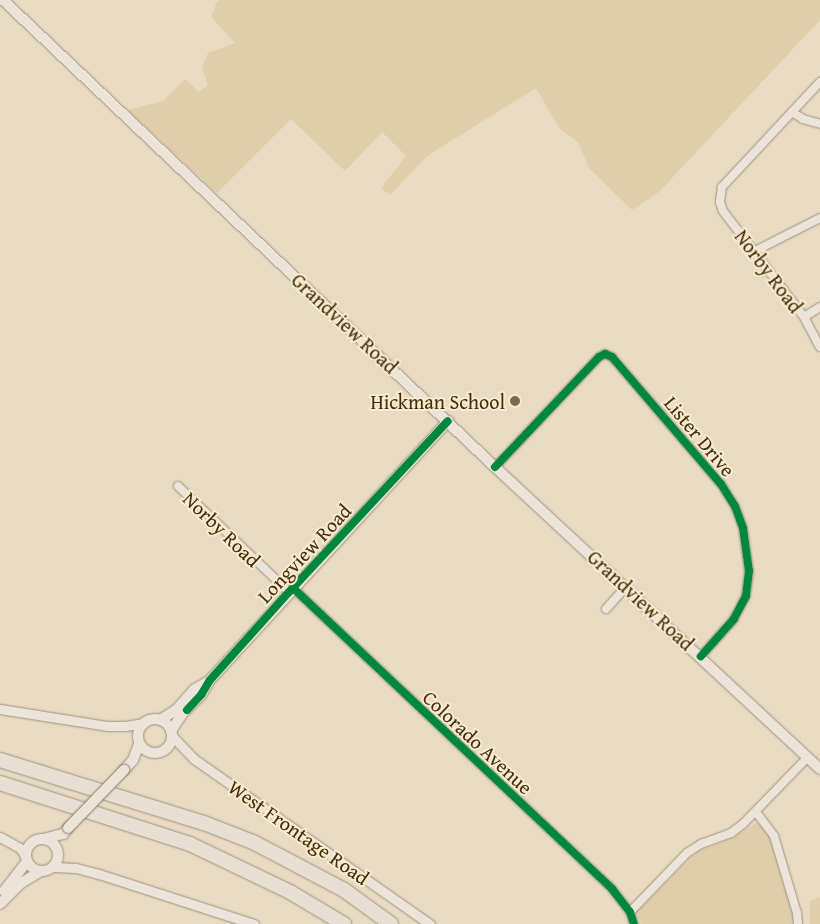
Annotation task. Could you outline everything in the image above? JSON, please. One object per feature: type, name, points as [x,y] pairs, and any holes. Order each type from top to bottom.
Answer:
[{"type":"highway","points":[[0,760],[204,823],[253,842],[344,890],[391,924]]},
{"type":"highway","points":[[0,783],[190,844],[290,892],[344,924]]},
{"type":"main road","name":"Grandview Road","points":[[3,0],[496,467],[820,768]]},
{"type":"main road","name":"Longview Road","points":[[172,734],[182,714],[201,695],[210,680],[448,421]]},
{"type":"main road","name":"Longview Road","points":[[160,720],[176,710],[195,689],[210,680]]},
{"type":"main road","points":[[133,760],[139,744],[138,732],[144,723],[154,719],[160,720],[169,726],[172,734],[169,747],[164,751],[148,752],[139,744]]},
{"type":"main road","points":[[0,904],[21,883],[55,866],[58,862],[58,851],[66,831],[133,760],[148,752]]},
{"type":"main road","points":[[40,872],[30,867],[26,859],[26,851],[32,842],[66,831]]},
{"type":"main road","points":[[43,839],[53,842],[58,851]]},
{"type":"main road","points":[[0,896],[26,859]]},
{"type":"street","points":[[820,82],[792,112],[803,119],[820,124]]},
{"type":"street","name":"Norby Road","points":[[792,112],[722,187],[720,195],[724,212],[804,317],[820,347]]},
{"type":"street","points":[[755,251],[820,218]]},
{"type":"street","points":[[804,317],[820,306]]},
{"type":"street","name":"Lister Drive","points":[[496,467],[599,357],[605,354],[612,357],[721,484],[735,506],[743,528],[749,571],[746,596],[734,619],[701,656]]},
{"type":"street","name":"Norby Road","points":[[178,486],[291,590]]},
{"type":"street","points":[[606,609],[626,587]]},
{"type":"street","name":"Colorado Avenue","points":[[291,590],[612,889],[630,912],[634,924]]},
{"type":"street","points":[[0,709],[107,726],[144,723]]},
{"type":"street","name":"West Frontage Road","points":[[172,734],[194,759],[430,924]]},
{"type":"street","points":[[630,912],[687,853],[702,844],[731,833],[756,812],[808,757]]},
{"type":"street","points":[[756,812],[774,836],[798,913],[798,922]]},
{"type":"street","points":[[0,837],[20,848],[26,859]]},
{"type":"street","points":[[55,866],[76,868],[99,874],[254,924]]},
{"type":"shaded area","points":[[220,0],[820,0],[820,20],[659,192],[632,210],[589,168],[578,142],[559,128],[536,88],[427,156],[390,195],[381,188],[406,156],[382,132],[345,171],[291,119],[217,193],[128,110],[163,101],[185,79],[199,92],[208,85],[202,67],[208,53],[235,43],[211,17],[217,2]]},
{"type":"shaded area","points":[[759,821],[770,835],[793,907],[795,924],[641,924],[635,911],[645,904],[689,859],[699,851],[735,837]]},
{"type":"shaded area","points":[[820,897],[820,924],[810,924],[810,901]]},
{"type":"cycle path","points":[[495,467],[599,357],[605,354],[612,357],[721,484],[735,506],[743,528],[749,571],[746,596],[734,619],[701,656]]},
{"type":"cycle path","points":[[187,710],[201,695],[210,680],[289,592],[448,421]]},
{"type":"cycle path","points":[[293,588],[612,889],[630,912],[634,924]]},
{"type":"place","name":"Hickman School","points":[[515,401]]}]
